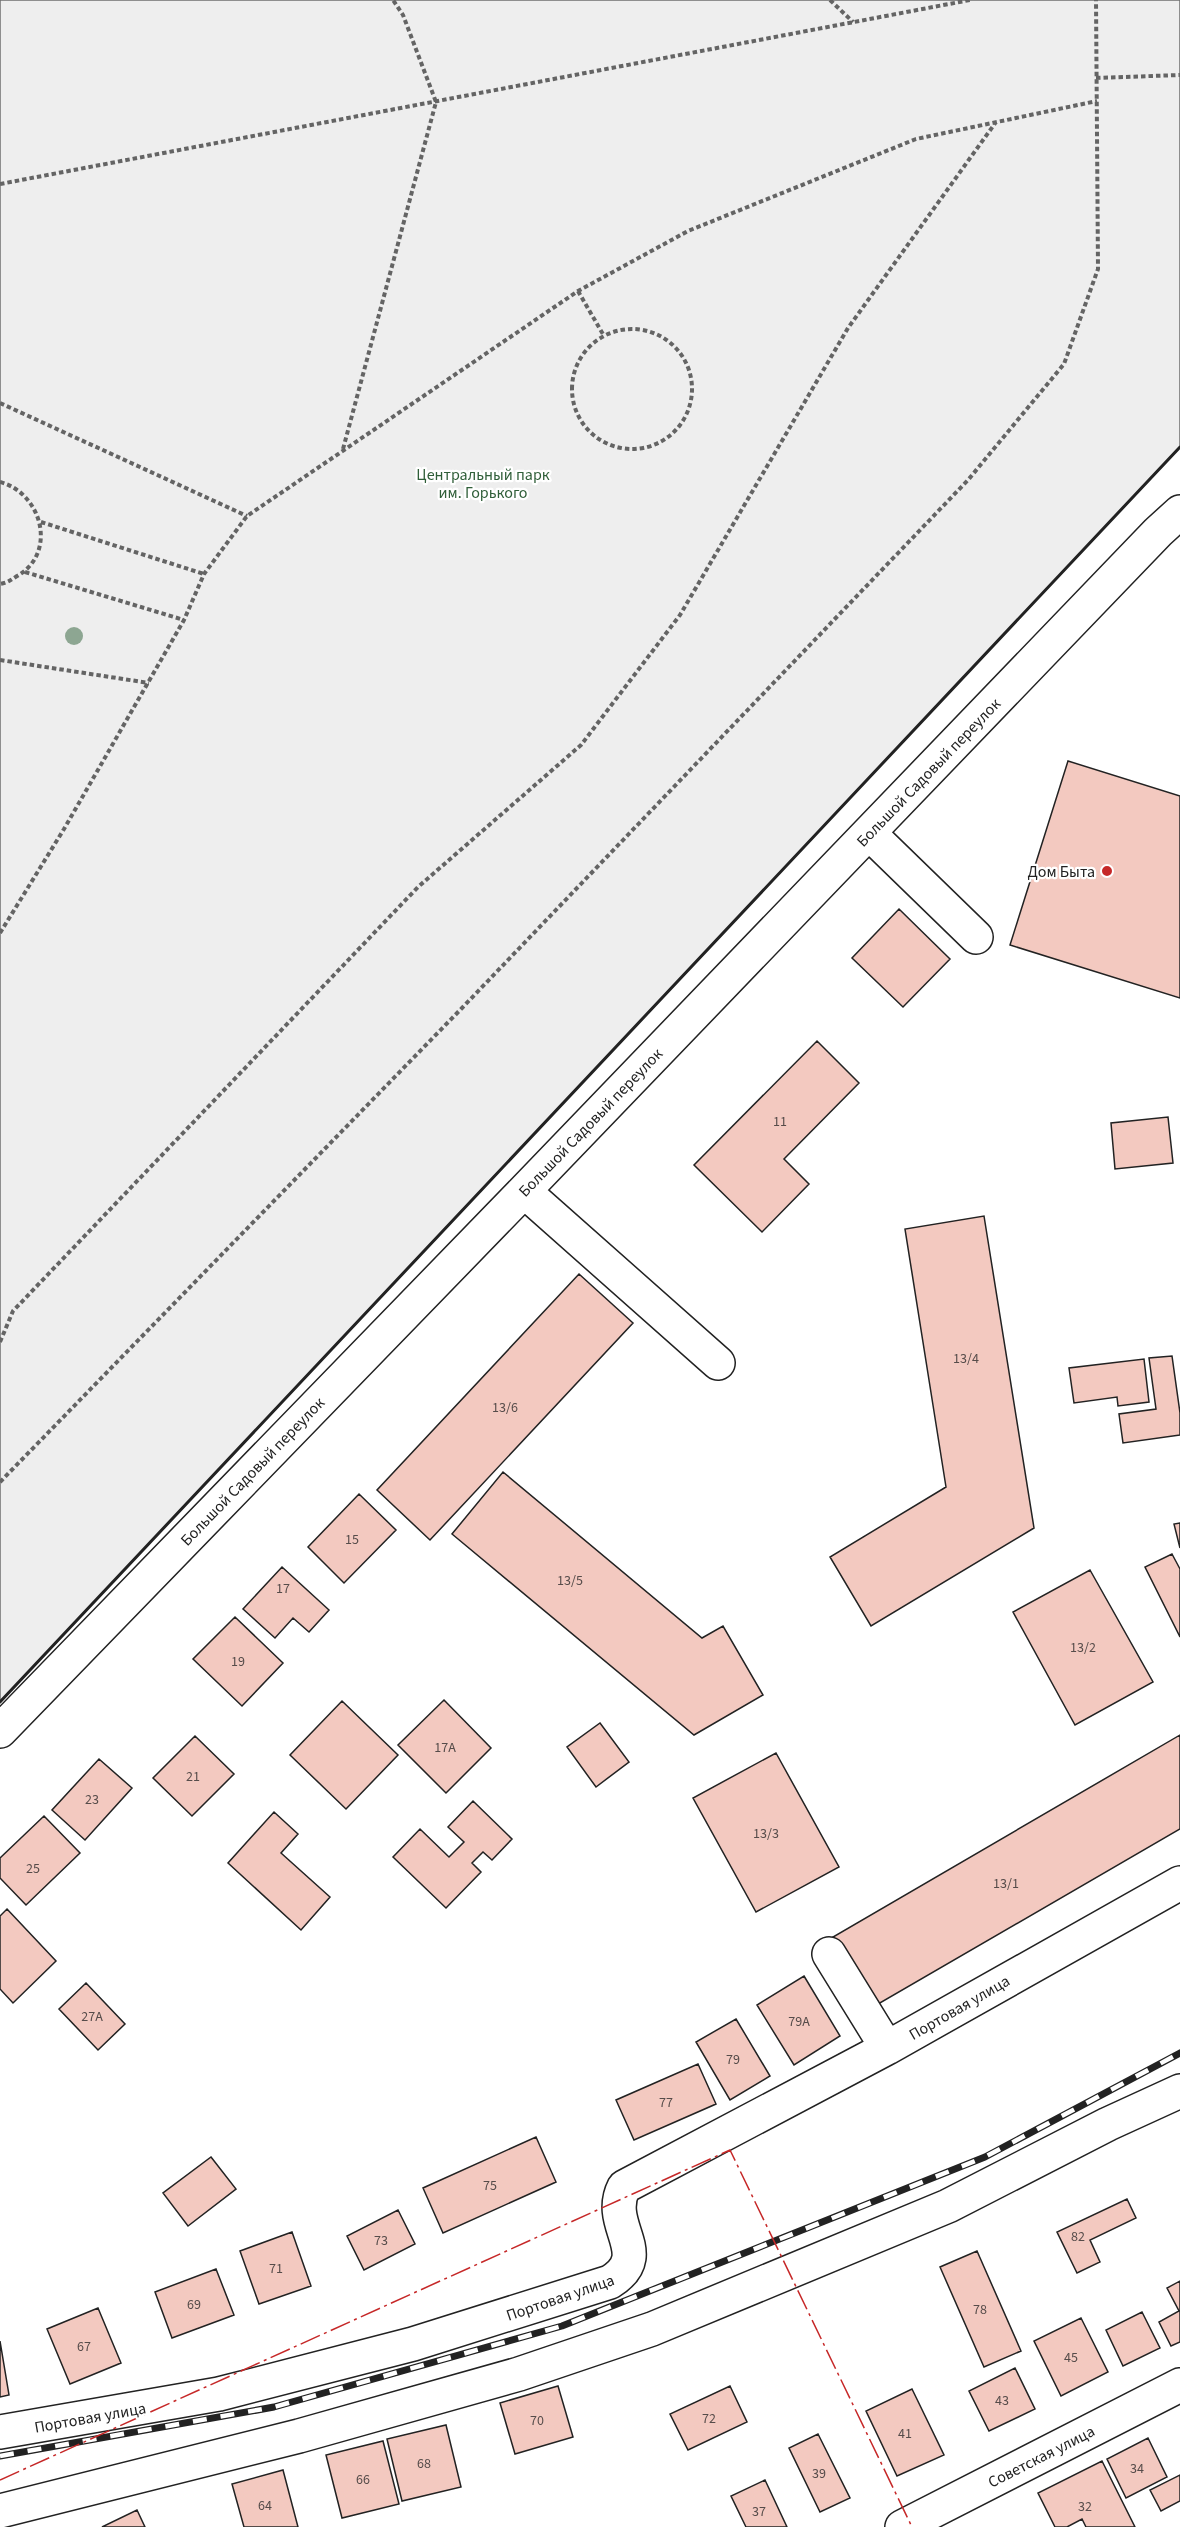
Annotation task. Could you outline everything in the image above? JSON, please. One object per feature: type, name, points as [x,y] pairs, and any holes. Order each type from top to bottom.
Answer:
[{"type":"street","name":"Большой Садовый переулок","points":[[0,1731],[1158,532],[1180,512]]},
{"type":"street","points":[[869,833],[976,937]]},
{"type":"street","points":[[524,1191],[718,1363]]},
{"type":"street","name":"Портовая улица","points":[[0,2432],[219,2394],[413,2344],[610,2282],[622,2275],[630,2263],[630,2250],[617,2212],[619,2198],[624,2187],[887,2048],[1180,1883]]},
{"type":"street","points":[[829,1954],[887,2048]]},
{"type":"street","points":[[0,2511],[309,2433],[519,2374],[652,2329],[948,2206],[1108,2124],[1180,2091]]},
{"type":"street","name":"Советская улица","points":[[917,2524],[1180,2385]]},
{"type":"path","points":[[343,450],[436,102],[403,15],[393,0]]},
{"type":"path","points":[[830,0],[853,22]]},
{"type":"path","points":[[0,184],[970,0]]},
{"type":"path","points":[[0,1482],[462,1008],[959,489],[1064,364],[1098,269],[1096,0]]},
{"type":"path","points":[[1096,78],[1180,75]]},
{"type":"path","points":[[0,933],[64,830],[149,683],[184,620],[204,574],[247,516],[578,291],[688,231],[916,139],[1097,101]]},
{"type":"path","points":[[0,1342],[13,1311],[418,887],[581,745],[681,615],[848,328],[996,122]]},
{"type":"path","points":[[578,291],[604,336]]},
{"type":"path","points":[[641,329],[659,334],[675,345],[686,360],[692,378],[693,397],[687,416],[677,432],[661,443],[643,449],[624,449],[606,444],[590,434],[579,418],[573,400],[572,381],[578,363],[588,347],[604,336],[622,330],[641,329]]},
{"type":"path","points":[[0,403],[247,516]]},
{"type":"path","points":[[0,482],[13,485],[31,500],[40,522],[39,549],[25,572],[0,584]]},
{"type":"path","points":[[40,522],[204,574]]},
{"type":"path","points":[[25,572],[184,620]]},
{"type":"path","points":[[0,660],[149,683]]},
{"type":"green space","name":"Центральный парк им. Горького","points":[[0,0],[1180,0],[1180,447],[0,1702]]},
{"type":"building","name":"Дом Быта","points":[[1068,761],[1180,796],[1180,998],[1010,945]]},
{"type":"building","points":[[899,909],[950,959],[903,1007],[852,958]]},
{"type":"building","points":[[817,1041],[859,1083],[784,1159],[809,1184],[762,1232],[694,1165]]},
{"type":"building","points":[[1168,1117],[1173,1163],[1115,1169],[1111,1123]]},
{"type":"building","points":[[984,1216],[1034,1528],[871,1626],[830,1557],[946,1487],[905,1229]]},
{"type":"building","points":[[579,1274],[633,1323],[430,1540],[377,1490]]},
{"type":"building","points":[[1172,1356],[1180,1413],[1180,1435],[1123,1443],[1119,1414],[1156,1409],[1149,1358]]},
{"type":"building","points":[[1144,1359],[1149,1402],[1118,1406],[1117,1397],[1074,1403],[1069,1368]]},
{"type":"building","points":[[503,1472],[702,1638],[723,1626],[763,1695],[694,1735],[452,1534]]},
{"type":"building","points":[[359,1494],[396,1530],[344,1583],[308,1547]]},
{"type":"building","points":[[1180,1523],[1180,1548],[1174,1524]]},
{"type":"building","points":[[1172,1554],[1180,1569],[1180,1637],[1145,1567]]},
{"type":"building","points":[[282,1567],[329,1610],[309,1632],[293,1618],[275,1638],[243,1609]]},
{"type":"building","points":[[1090,1570],[1153,1682],[1075,1725],[1013,1612]]},
{"type":"building","points":[[235,1617],[283,1663],[242,1706],[193,1659]]},
{"type":"building","points":[[444,1700],[491,1748],[446,1793],[398,1745]]},
{"type":"building","points":[[342,1701],[398,1755],[346,1809],[290,1755]]},
{"type":"building","points":[[600,1723],[629,1762],[596,1787],[567,1747]]},
{"type":"building","points":[[1180,1735],[1180,1829],[873,2007],[833,1937]]},
{"type":"building","points":[[195,1736],[234,1774],[192,1816],[153,1778]]},
{"type":"building","points":[[776,1753],[839,1867],[756,1912],[693,1798]]},
{"type":"building","points":[[99,1759],[132,1788],[85,1840],[52,1810]]},
{"type":"building","points":[[473,1801],[512,1839],[492,1860],[483,1852],[472,1863],[481,1872],[446,1908],[393,1857],[420,1829],[449,1857],[464,1842],[448,1827]]},
{"type":"building","points":[[274,1812],[298,1834],[281,1853],[330,1897],[301,1930],[228,1863]]},
{"type":"building","points":[[44,1816],[80,1853],[26,1905],[0,1878],[0,1858]]},
{"type":"building","points":[[7,1909],[56,1961],[13,2003],[0,1989],[0,1916]]},
{"type":"building","points":[[804,1976],[840,2036],[794,2065],[757,2005]]},
{"type":"building","points":[[86,1983],[125,2024],[98,2050],[59,2009]]},
{"type":"building","points":[[736,2019],[770,2076],[730,2100],[696,2042]]},
{"type":"building","points":[[698,2064],[716,2104],[634,2140],[616,2100]]},
{"type":"building","points":[[536,2137],[556,2182],[443,2233],[423,2188]]},
{"type":"building","points":[[211,2157],[236,2189],[188,2226],[163,2193]]},
{"type":"building","points":[[1127,2199],[1136,2218],[1090,2240],[1100,2262],[1077,2273],[1057,2232]]},
{"type":"building","points":[[398,2210],[415,2244],[364,2270],[347,2236]]},
{"type":"building","points":[[292,2232],[311,2286],[259,2304],[240,2251]]},
{"type":"building","points":[[977,2251],[1021,2351],[984,2367],[940,2267]]},
{"type":"building","points":[[216,2269],[234,2315],[172,2338],[155,2292]]},
{"type":"building","points":[[1180,2281],[1180,2342],[1171,2346],[1159,2322],[1179,2311],[1167,2288]]},
{"type":"building","points":[[98,2308],[121,2363],[70,2384],[47,2329]]},
{"type":"building","points":[[1142,2312],[1160,2348],[1123,2366],[1106,2330]]},
{"type":"building","points":[[1081,2318],[1108,2372],[1061,2396],[1034,2341]]},
{"type":"building","points":[[0,2341],[9,2395],[0,2397]]},
{"type":"building","points":[[1015,2368],[1035,2409],[989,2431],[969,2391]]},
{"type":"building","points":[[558,2386],[573,2437],[515,2454],[500,2403]]},
{"type":"building","points":[[730,2386],[747,2422],[688,2450],[670,2414]]},
{"type":"building","points":[[912,2389],[944,2455],[897,2476],[866,2411]]},
{"type":"building","points":[[446,2425],[461,2487],[402,2501],[387,2439]]},
{"type":"building","points":[[818,2434],[850,2498],[820,2512],[789,2448]]},
{"type":"building","points":[[1148,2438],[1167,2477],[1126,2498],[1107,2459]]},
{"type":"building","points":[[383,2441],[399,2504],[342,2518],[326,2455]]},
{"type":"building","points":[[1102,2461],[1135,2527],[1086,2527],[1082,2519],[1067,2527],[1055,2527],[1038,2493]]},
{"type":"building","points":[[283,2470],[298,2527],[244,2527],[232,2484]]},
{"type":"building","points":[[1180,2475],[1180,2501],[1161,2511],[1150,2490]]},
{"type":"building","points":[[765,2480],[787,2527],[746,2527],[731,2496]]},
{"type":"building","points":[[137,2510],[145,2527],[102,2527]]},
{"type":"railway","points":[[0,2456],[274,2407],[562,2326],[985,2157],[1180,2053]]},
{"type":"wall","points":[[0,1702],[1180,447]]},
{"type":"power","points":[[0,2480],[730,2150],[912,2527]]},
{"type":"place","name":"Дом Быта","points":[[1107,871]]}]
